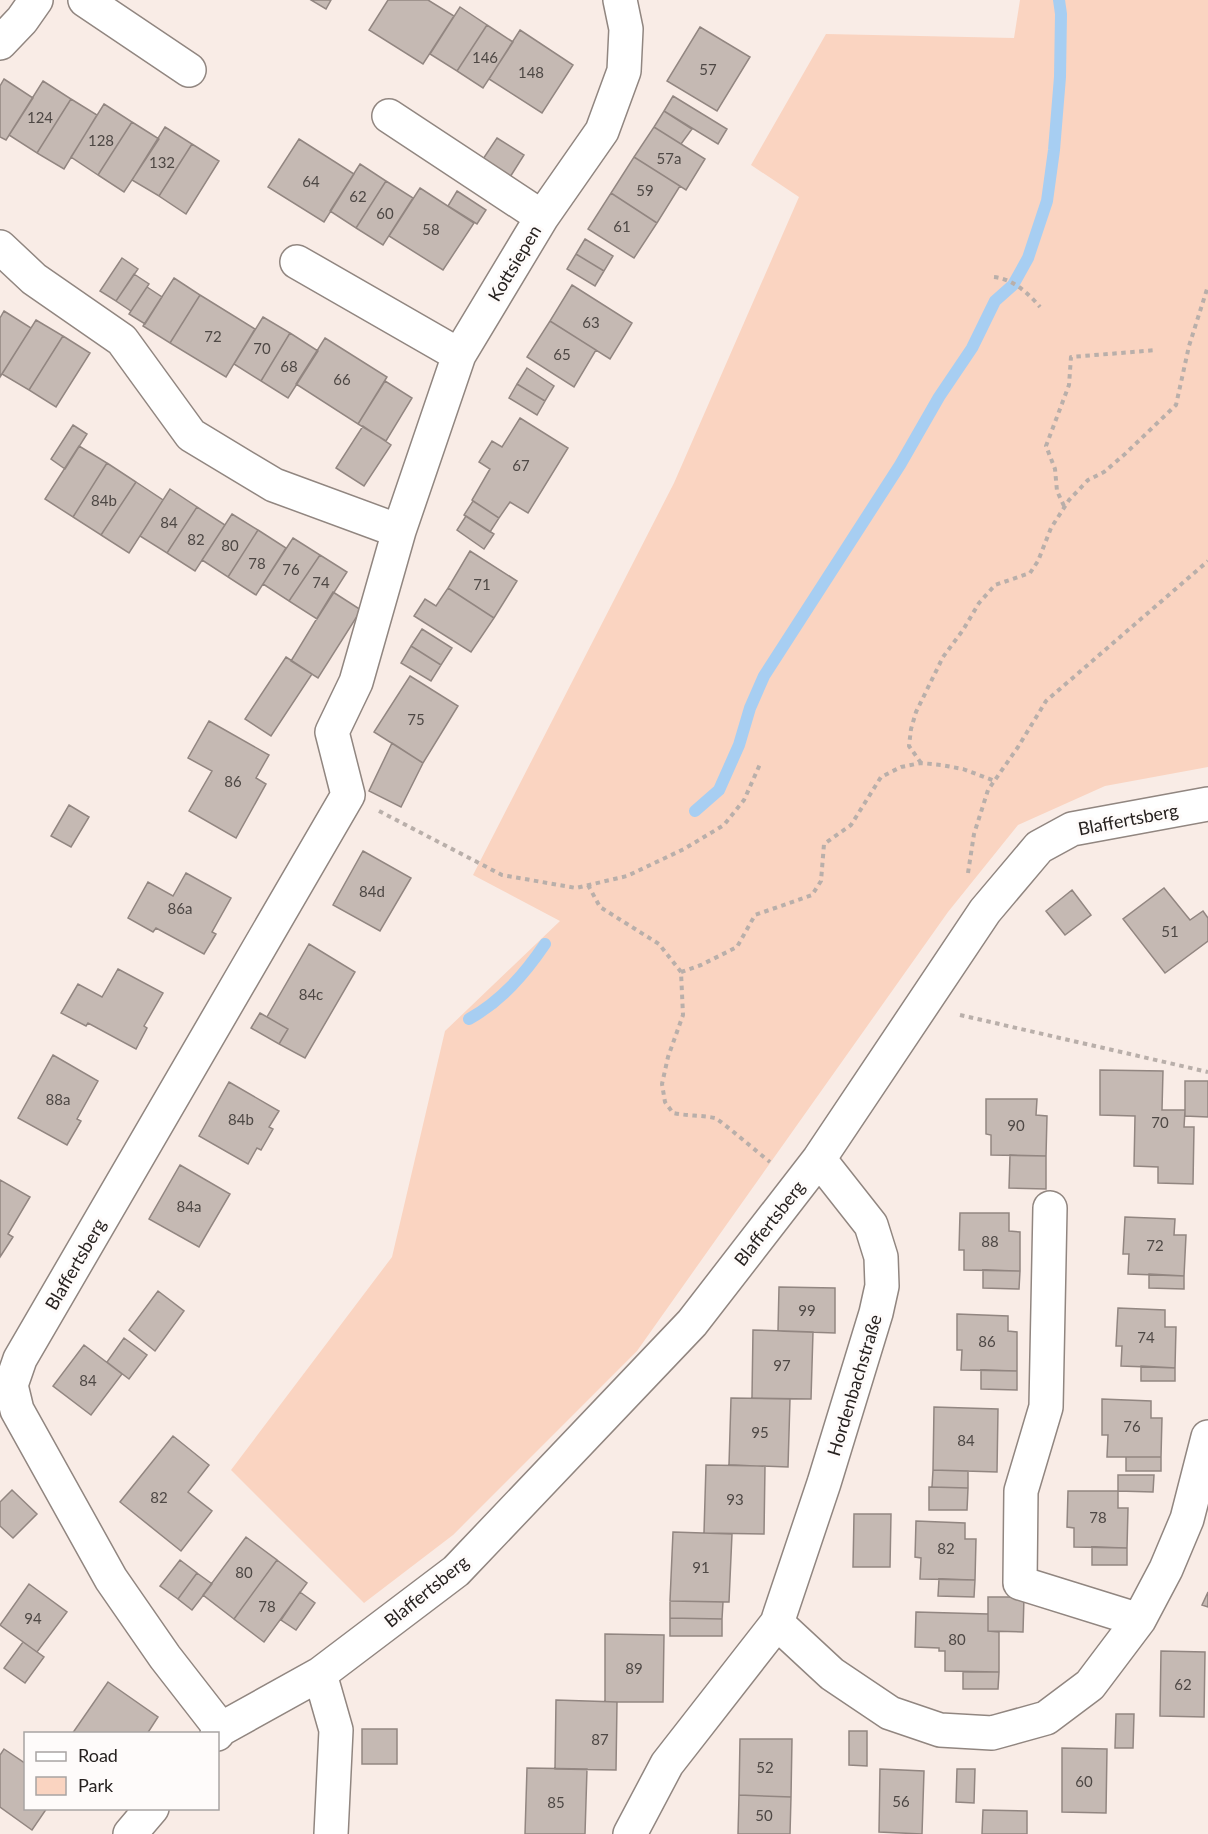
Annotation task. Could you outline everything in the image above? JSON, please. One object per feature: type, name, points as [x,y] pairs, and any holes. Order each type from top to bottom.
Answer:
[{"type":"street","points":[[0,43],[22,20],[36,0]]},
{"type":"street","points":[[85,0],[189,70]]},
{"type":"street","name":"Kottsiepen","points":[[348,795],[332,732],[356,682],[399,531],[459,355],[542,217],[602,131],[624,72],[626,28],[620,0]]},
{"type":"street","points":[[390,116],[542,217]]},
{"type":"street","points":[[0,247],[34,279],[122,340],[191,435],[274,485],[399,531]]},
{"type":"street","points":[[297,262],[459,355]]},
{"type":"street","name":"Blaffertsberg","points":[[348,795],[20,1359],[11,1385],[17,1410],[111,1579],[219,1731],[320,1674],[456,1571],[692,1323],[810,1169],[985,911],[1039,847],[1072,829],[1208,804]]},
{"type":"street","name":"Hordenbachstraße","points":[[630,1834],[667,1764],[777,1623],[824,1484],[876,1313],[882,1286],[881,1257],[871,1225],[810,1169]]},
{"type":"street","points":[[1050,1208],[1046,1407],[1021,1491],[1020,1583],[1139,1620]]},
{"type":"street","points":[[777,1623],[832,1674],[890,1713],[940,1730],[992,1733],[1046,1718],[1090,1685],[1139,1620],[1166,1569],[1187,1519],[1208,1437]]},
{"type":"street","points":[[320,1674],[336,1730],[331,1834]]},
{"type":"street","points":[[130,1834],[151,1810]]},
{"type":"path","points":[[994,277],[1004,278],[1029,295],[1040,307]]},
{"type":"path","points":[[921,764],[909,746],[911,729],[916,712],[943,657],[979,603],[995,585],[1030,573],[1038,561],[1051,528],[1068,500],[1088,480],[1104,472],[1176,405],[1189,346],[1208,286]]},
{"type":"path","points":[[1064,507],[1058,491],[1055,469],[1046,446],[1068,385],[1071,357],[1157,350]]},
{"type":"path","points":[[985,911],[968,898],[968,872],[974,834],[988,790],[1046,701],[1208,561]]},
{"type":"path","points":[[348,795],[502,875],[576,888],[627,876],[684,849],[724,825],[744,800],[761,762]]},
{"type":"path","points":[[681,972],[737,947],[755,915],[812,895],[821,881],[824,844],[851,825],[881,777],[901,767],[921,764],[963,769],[995,781]]},
{"type":"path","points":[[588,885],[600,907],[659,944],[681,972],[683,1015],[668,1057],[662,1084],[665,1102],[673,1113],[717,1118],[744,1143],[773,1164],[810,1169]]},
{"type":"path","points":[[969,1016],[1208,1072]]},
{"type":"green space","points":[[1020,0],[1208,0],[1208,767],[1105,786],[1018,825],[948,912],[637,1351],[453,1535],[364,1603],[231,1470],[392,1257],[445,1031],[560,921],[473,875],[674,483],[799,197],[751,165],[826,34],[1014,38]]},
{"type":"building","points":[[311,0],[331,0],[326,9]]},
{"type":"building","points":[[388,0],[428,0],[454,16],[423,64],[369,30]]},
{"type":"building","points":[[460,7],[487,25],[457,71],[430,54]]},
{"type":"building","points":[[487,25],[513,42],[483,88],[457,71]]},
{"type":"building","points":[[700,27],[750,57],[717,111],[667,81]]},
{"type":"building","points":[[520,30],[573,65],[542,113],[489,79]]},
{"type":"building","points":[[4,79],[33,98],[6,140],[0,137],[0,86]]},
{"type":"building","points":[[43,81],[71,99],[37,153],[9,135]]},
{"type":"building","points":[[673,96],[727,129],[718,144],[664,111]]},
{"type":"building","points":[[71,99],[97,115],[64,169],[37,153]]},
{"type":"building","points":[[104,104],[132,122],[98,175],[71,157]]},
{"type":"building","points":[[664,111],[692,129],[681,144],[654,127]]},
{"type":"building","points":[[132,122],[159,139],[124,192],[98,175]]},
{"type":"building","points":[[165,127],[192,144],[159,196],[132,180]]},
{"type":"building","points":[[654,127],[705,159],[686,190],[634,157]]},
{"type":"building","points":[[497,138],[524,155],[505,185],[477,168]]},
{"type":"building","points":[[299,139],[354,174],[324,222],[268,187]]},
{"type":"building","points":[[192,144],[219,161],[186,214],[159,196]]},
{"type":"building","points":[[634,157],[680,186],[657,223],[611,193]]},
{"type":"building","points":[[360,164],[386,181],[356,228],[330,211]]},
{"type":"building","points":[[386,181],[413,198],[383,245],[356,228]]},
{"type":"building","points":[[420,188],[474,223],[443,270],[389,236]]},
{"type":"building","points":[[457,191],[486,210],[477,224],[448,206]]},
{"type":"building","points":[[611,193],[657,223],[634,258],[588,229]]},
{"type":"building","points":[[585,239],[613,256],[604,271],[576,254]]},
{"type":"building","points":[[576,254],[604,271],[595,286],[567,269]]},
{"type":"building","points":[[122,258],[138,269],[116,301],[100,291]]},
{"type":"building","points":[[134,274],[149,284],[131,311],[116,301]]},
{"type":"building","points":[[174,278],[200,295],[170,343],[143,326]]},
{"type":"building","points":[[572,285],[632,323],[610,359],[550,321]]},
{"type":"building","points":[[147,287],[162,297],[145,324],[129,314]]},
{"type":"building","points":[[200,295],[255,329],[226,377],[170,343]]},
{"type":"building","points":[[4,311],[31,328],[0,377],[0,318]]},
{"type":"building","points":[[263,317],[290,333],[261,381],[234,364]]},
{"type":"building","points":[[36,320],[63,336],[29,390],[2,374]]},
{"type":"building","points":[[550,321],[596,350],[574,387],[527,357]]},
{"type":"building","points":[[290,333],[318,351],[288,398],[261,381]]},
{"type":"building","points":[[63,336],[90,353],[56,407],[29,390]]},
{"type":"building","points":[[325,338],[387,377],[358,424],[296,384]]},
{"type":"building","points":[[527,368],[554,386],[545,401],[517,384]]},
{"type":"building","points":[[385,381],[412,398],[386,441],[358,424]]},
{"type":"building","points":[[517,384],[545,401],[537,415],[509,398]]},
{"type":"building","points":[[520,418],[568,448],[528,513],[510,502],[499,518],[472,500],[490,469],[479,462],[492,441],[502,447]]},
{"type":"building","points":[[73,425],[87,434],[65,469],[51,459]]},
{"type":"building","points":[[363,426],[391,445],[364,486],[336,468]]},
{"type":"building","points":[[79,446],[107,463],[73,517],[45,499]]},
{"type":"building","points":[[107,463],[136,482],[101,535],[73,517]]},
{"type":"building","points":[[136,482],[163,500],[129,553],[101,535]]},
{"type":"building","points":[[170,489],[197,507],[167,553],[140,536]]},
{"type":"building","points":[[473,501],[499,518],[490,532],[464,515]]},
{"type":"building","points":[[197,507],[225,525],[195,571],[167,553]]},
{"type":"building","points":[[232,514],[258,530],[228,577],[202,560]]},
{"type":"building","points":[[466,516],[494,534],[484,549],[457,530]]},
{"type":"building","points":[[258,530],[286,548],[256,595],[228,577]]},
{"type":"building","points":[[293,538],[320,555],[289,601],[263,584]]},
{"type":"building","points":[[470,551],[517,581],[494,618],[448,588]]},
{"type":"building","points":[[320,555],[347,572],[317,619],[289,601]]},
{"type":"building","points":[[448,588],[494,618],[471,652],[414,616],[425,599],[436,606]]},
{"type":"building","points":[[333,592],[361,610],[318,678],[291,661]]},
{"type":"building","points":[[422,629],[452,648],[441,665],[411,646]]},
{"type":"building","points":[[411,646],[441,665],[431,681],[401,663]]},
{"type":"building","points":[[286,657],[312,674],[271,736],[245,719]]},
{"type":"building","points":[[410,676],[458,706],[423,763],[374,732]]},
{"type":"building","points":[[209,721],[269,755],[256,778],[266,784],[236,838],[189,811],[212,771],[188,758]]},
{"type":"building","points":[[392,743],[423,763],[401,807],[369,791]]},
{"type":"building","points":[[69,805],[89,817],[71,847],[51,836]]},
{"type":"building","points":[[363,851],[411,878],[380,931],[333,905]]},
{"type":"building","points":[[186,873],[231,898],[212,932],[216,934],[204,954],[156,928],[153,932],[128,918],[148,882],[173,896]]},
{"type":"building","points":[[1164,888],[1190,920],[1203,911],[1208,918],[1208,941],[1165,973],[1123,919]]},
{"type":"building","points":[[1072,890],[1091,915],[1065,935],[1046,911]]},
{"type":"building","points":[[309,944],[355,972],[305,1058],[279,1044],[288,1029],[267,1017]]},
{"type":"building","points":[[118,969],[163,993],[144,1026],[147,1028],[136,1049],[88,1023],[86,1026],[61,1013],[78,984],[102,997]]},
{"type":"building","points":[[260,1013],[288,1029],[279,1044],[251,1028]]},
{"type":"building","points":[[53,1055],[98,1081],[77,1119],[81,1121],[67,1145],[18,1118]]},
{"type":"building","points":[[1100,1070],[1163,1071],[1162,1110],[1185,1110],[1184,1127],[1194,1127],[1193,1184],[1158,1183],[1158,1167],[1134,1166],[1135,1116],[1100,1115]]},
{"type":"building","points":[[1185,1081],[1208,1081],[1208,1117],[1185,1116]]},
{"type":"building","points":[[229,1082],[279,1111],[269,1127],[273,1129],[261,1150],[257,1148],[248,1164],[199,1136]]},
{"type":"building","points":[[986,1099],[1037,1099],[1036,1115],[1047,1116],[1046,1156],[991,1155],[991,1135],[986,1134]]},
{"type":"building","points":[[1010,1155],[1046,1156],[1046,1189],[1009,1188]]},
{"type":"building","points":[[180,1165],[230,1194],[199,1247],[149,1219]]},
{"type":"building","points":[[0,1180],[30,1197],[8,1234],[13,1237],[0,1257]]},
{"type":"building","points":[[960,1213],[1009,1213],[1009,1231],[1020,1232],[1020,1271],[964,1270],[964,1250],[959,1250]]},
{"type":"building","points":[[1125,1217],[1175,1219],[1174,1235],[1186,1235],[1184,1276],[1128,1274],[1129,1254],[1123,1254]]},
{"type":"building","points":[[983,1270],[1020,1271],[1019,1289],[983,1288]]},
{"type":"building","points":[[1149,1274],[1184,1276],[1184,1289],[1149,1288]]},
{"type":"building","points":[[779,1287],[835,1288],[835,1333],[778,1331]]},
{"type":"building","points":[[158,1291],[184,1311],[155,1351],[129,1330]]},
{"type":"building","points":[[1118,1308],[1165,1310],[1165,1327],[1176,1327],[1175,1368],[1121,1366],[1122,1346],[1116,1346]]},
{"type":"building","points":[[957,1314],[1008,1316],[1008,1331],[1017,1332],[1017,1371],[961,1370],[962,1350],[957,1350]]},
{"type":"building","points":[[753,1330],[813,1332],[811,1399],[752,1398]]},
{"type":"building","points":[[124,1338],[147,1355],[129,1379],[107,1362]]},
{"type":"building","points":[[84,1345],[122,1374],[91,1415],[53,1386]]},
{"type":"building","points":[[1141,1366],[1175,1368],[1175,1381],[1141,1381]]},
{"type":"building","points":[[981,1370],[1017,1371],[1017,1390],[981,1389]]},
{"type":"building","points":[[731,1398],[790,1399],[788,1467],[729,1465]]},
{"type":"building","points":[[1102,1399],[1151,1401],[1151,1418],[1162,1418],[1161,1457],[1107,1457],[1108,1435],[1102,1435]]},
{"type":"building","points":[[934,1407],[998,1409],[997,1472],[933,1470]]},
{"type":"building","points":[[173,1436],[209,1465],[188,1492],[212,1511],[181,1551],[120,1502]]},
{"type":"building","points":[[1126,1457],[1161,1457],[1161,1471],[1126,1471]]},
{"type":"building","points":[[706,1465],[765,1466],[764,1534],[704,1533]]},
{"type":"building","points":[[933,1470],[968,1471],[968,1488],[932,1487]]},
{"type":"building","points":[[1118,1475],[1154,1475],[1153,1492],[1118,1491]]},
{"type":"building","points":[[929,1487],[968,1488],[967,1510],[929,1510]]},
{"type":"building","points":[[12,1490],[37,1514],[13,1538],[0,1526],[0,1502]]},
{"type":"building","points":[[1068,1491],[1118,1491],[1118,1508],[1128,1508],[1127,1548],[1074,1547],[1074,1528],[1067,1527]]},
{"type":"building","points":[[854,1514],[891,1514],[890,1567],[853,1567]]},
{"type":"building","points":[[916,1521],[965,1523],[965,1539],[976,1539],[975,1580],[920,1579],[921,1558],[915,1557]]},
{"type":"building","points":[[673,1532],[732,1534],[729,1602],[670,1601]]},
{"type":"building","points":[[246,1537],[277,1560],[234,1619],[203,1595]]},
{"type":"building","points":[[1092,1547],[1127,1548],[1127,1565],[1092,1565]]},
{"type":"building","points":[[180,1560],[197,1573],[178,1599],[160,1586]]},
{"type":"building","points":[[277,1560],[307,1583],[264,1642],[234,1619]]},
{"type":"building","points":[[197,1573],[212,1584],[192,1610],[178,1599]]},
{"type":"building","points":[[939,1579],[975,1580],[974,1597],[938,1596]]},
{"type":"building","points":[[29,1584],[67,1612],[37,1652],[0,1625]]},
{"type":"building","points":[[300,1592],[315,1603],[296,1630],[281,1620]]},
{"type":"building","points":[[1208,1592],[1208,1607],[1202,1605]]},
{"type":"building","points":[[988,1597],[1024,1597],[1023,1632],[988,1631]]},
{"type":"building","points":[[670,1601],[723,1602],[722,1619],[670,1618]]},
{"type":"building","points":[[916,1612],[988,1614],[988,1631],[999,1632],[999,1672],[945,1671],[945,1651],[939,1651],[939,1648],[915,1647]]},
{"type":"building","points":[[670,1618],[722,1619],[722,1636],[670,1636]]},
{"type":"building","points":[[605,1634],[664,1635],[663,1702],[605,1702]]},
{"type":"building","points":[[23,1642],[44,1657],[25,1683],[4,1668]]},
{"type":"building","points":[[1161,1651],[1205,1652],[1204,1717],[1160,1716]]},
{"type":"building","points":[[963,1672],[999,1672],[998,1689],[963,1689]]},
{"type":"building","points":[[108,1682],[158,1717],[148,1732],[73,1732]]},
{"type":"building","points":[[556,1700],[617,1702],[616,1770],[555,1769]]},
{"type":"building","points":[[1116,1714],[1134,1714],[1133,1748],[1115,1748]]},
{"type":"building","points":[[362,1729],[397,1729],[397,1764],[362,1764]]},
{"type":"building","points":[[849,1731],[867,1731],[867,1766],[849,1765]]},
{"type":"building","points":[[740,1739],[792,1739],[791,1797],[739,1795]]},
{"type":"building","points":[[1062,1748],[1107,1749],[1106,1813],[1062,1812]]},
{"type":"building","points":[[4,1749],[24,1763],[24,1810],[46,1810],[32,1830],[0,1807],[0,1755]]},
{"type":"building","points":[[527,1768],[587,1769],[585,1834],[525,1834]]},
{"type":"building","points":[[880,1769],[924,1771],[922,1834],[879,1832]]},
{"type":"building","points":[[957,1769],[975,1769],[974,1803],[956,1802]]},
{"type":"building","points":[[739,1795],[791,1797],[790,1834],[738,1834]]},
{"type":"building","points":[[983,1810],[1027,1811],[1027,1834],[982,1834]]},
{"type":"waterway","points":[[695,811],[719,790],[739,745],[750,708],[764,676],[900,465],[939,397],[972,348],[995,301],[1013,285],[1028,258],[1047,201],[1054,150],[1060,77],[1061,14],[1059,0]]},
{"type":"waterway","points":[[469,1019],[481,1012],[511,986],[545,944]]}]
